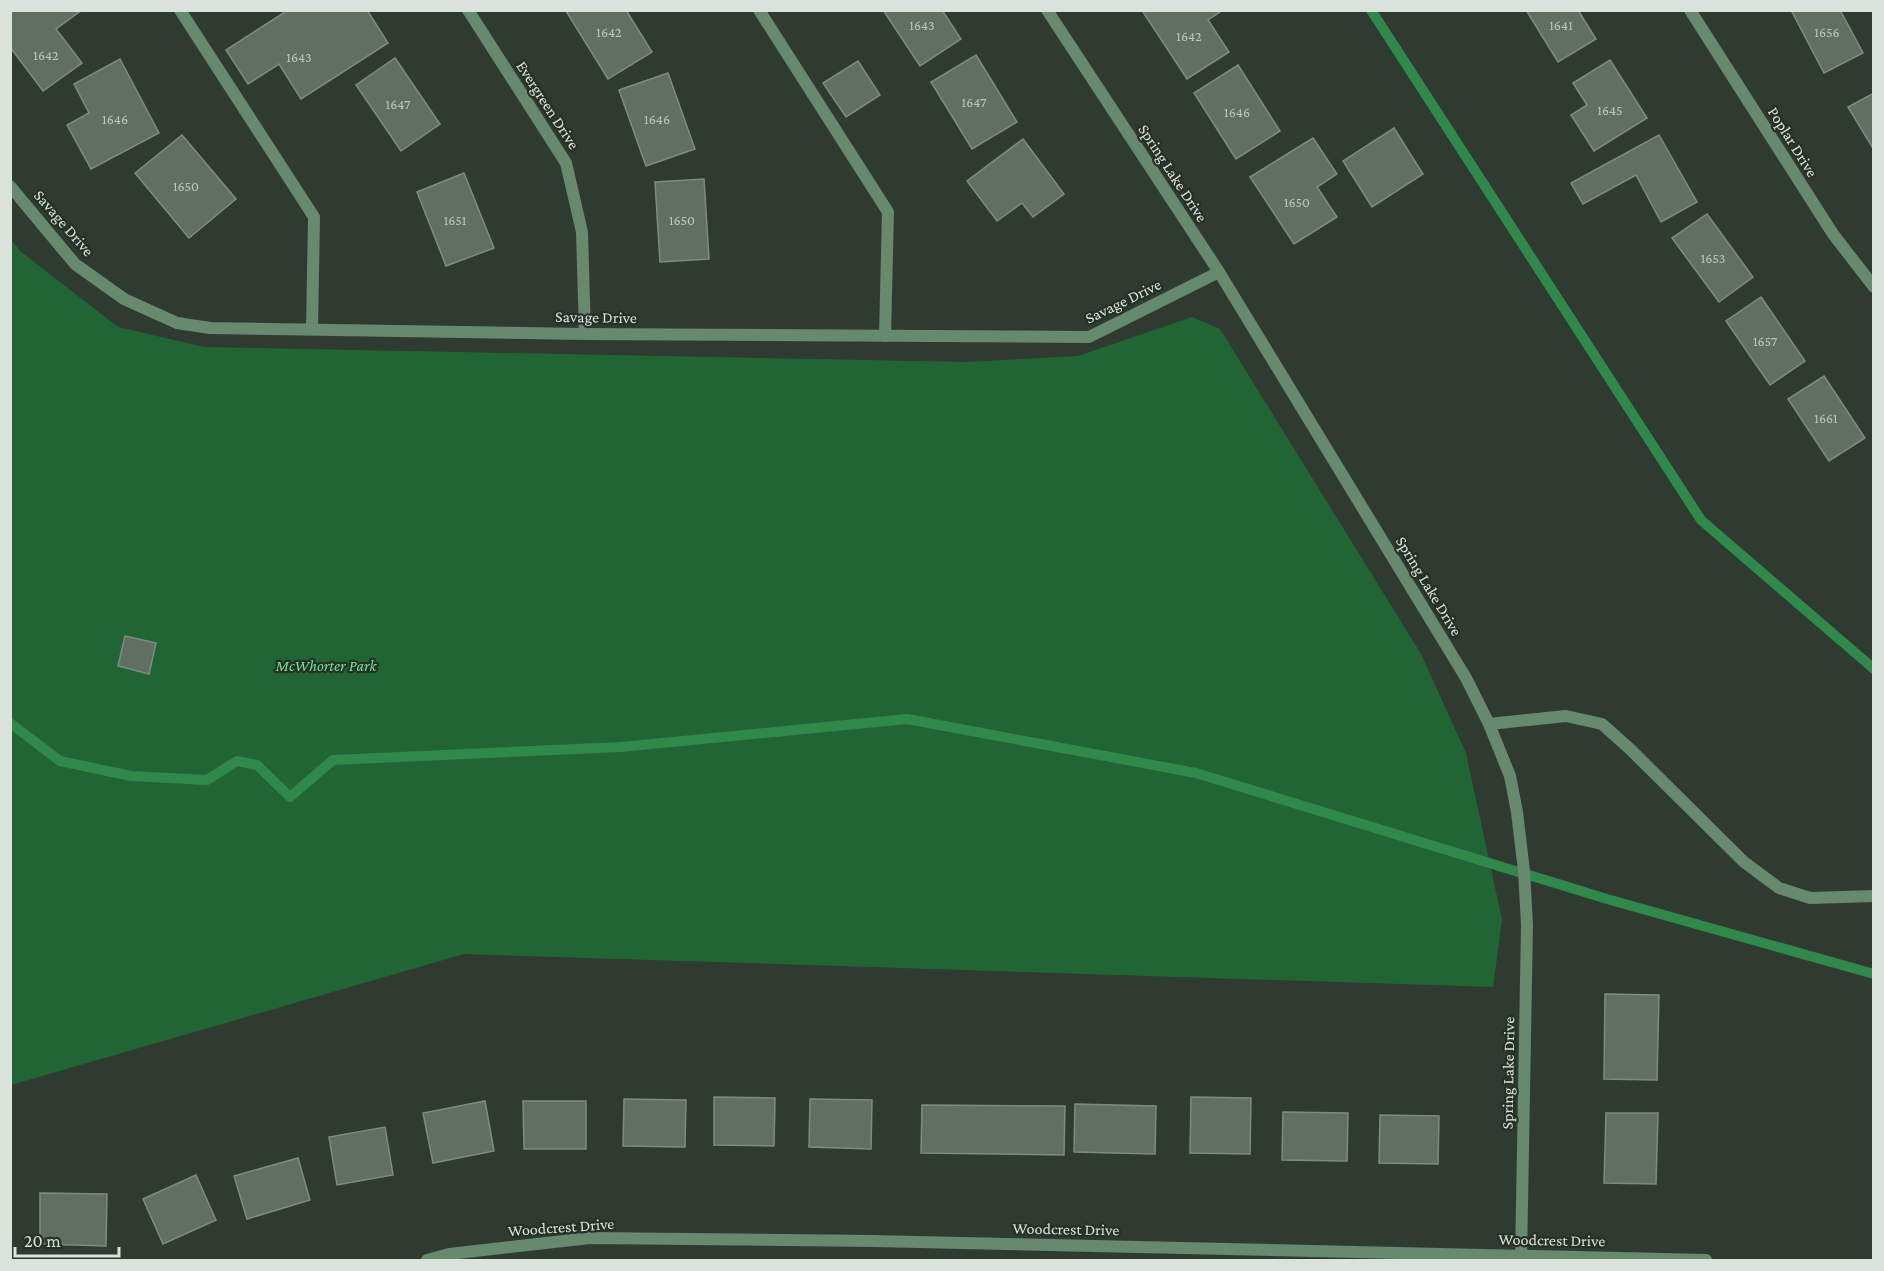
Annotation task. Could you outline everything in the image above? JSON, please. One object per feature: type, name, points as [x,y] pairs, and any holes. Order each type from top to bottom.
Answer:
[{"type":"street","points":[[180,10],[314,217],[312,329]]},
{"type":"street","name":"Evergreen Drive","points":[[468,10],[566,163],[582,232],[585,334]]},
{"type":"street","points":[[759,10],[888,212],[885,336]]},
{"type":"street","name":"Spring Lake Drive","points":[[1047,10],[1219,272],[1466,678],[1490,724],[1510,776],[1524,871],[1527,926],[1521,1258]]},
{"type":"street","name":"Poplar Drive","points":[[1690,10],[1833,234],[1874,287]]},
{"type":"street","name":"Savage Drive","points":[[10,186],[75,264],[124,299],[177,323],[210,328],[585,334],[1089,337],[1219,272]]},
{"type":"street","points":[[1490,724],[1566,716],[1602,724],[1744,862],[1779,888],[1810,898],[1874,896]]},
{"type":"street","name":"Woodcrest Drive","points":[[427,1260],[449,1254],[590,1239],[874,1241],[1521,1258],[1706,1260]]},
{"type":"green space","name":"McWhorter Park","points":[[10,238],[20,251],[118,327],[204,347],[966,362],[1078,356],[1192,317],[1220,329],[1421,654],[1466,753],[1502,920],[1493,987],[464,954],[11,1085]]},
{"type":"building","points":[[15,10],[82,10],[56,29],[82,63],[43,91],[10,47],[10,14]]},
{"type":"building","points":[[288,10],[367,10],[388,43],[301,99],[279,64],[248,84],[226,50]]},
{"type":"building","points":[[626,10],[652,52],[608,79],[566,11]]},
{"type":"building","points":[[883,10],[942,10],[961,39],[920,66]]},
{"type":"building","points":[[1146,10],[1223,10],[1208,20],[1229,52],[1187,79],[1143,12]]},
{"type":"building","points":[[1526,10],[1578,10],[1596,39],[1558,62]]},
{"type":"building","points":[[1791,10],[1840,10],[1863,53],[1824,73]]},
{"type":"building","points":[[976,55],[1017,122],[972,149],[931,82]]},
{"type":"building","points":[[395,58],[440,124],[401,151],[356,85]]},
{"type":"building","points":[[120,59],[159,133],[91,169],[67,125],[89,113],[74,84]]},
{"type":"building","points":[[1610,60],[1647,118],[1594,151],[1571,115],[1587,105],[1573,83]]},
{"type":"building","points":[[858,61],[880,95],[846,117],[823,83]]},
{"type":"building","points":[[1238,65],[1280,131],[1236,159],[1194,93]]},
{"type":"building","points":[[668,73],[695,149],[646,166],[619,90]]},
{"type":"building","points":[[1874,93],[1874,150],[1848,107]]},
{"type":"building","points":[[1394,128],[1423,174],[1372,207],[1343,161]]},
{"type":"building","points":[[182,135],[236,199],[189,238],[135,173]]},
{"type":"building","points":[[1659,135],[1697,202],[1661,222],[1636,175],[1583,204],[1571,183]]},
{"type":"building","points":[[1313,138],[1337,174],[1317,187],[1337,217],[1294,244],[1250,177]]},
{"type":"building","points":[[1023,139],[1064,194],[1033,217],[1022,203],[997,221],[967,181]]},
{"type":"building","points":[[464,173],[494,248],[446,266],[417,192]]},
{"type":"building","points":[[704,179],[709,259],[660,262],[655,182]]},
{"type":"building","points":[[1707,214],[1753,277],[1719,302],[1672,238]]},
{"type":"building","points":[[1761,297],[1805,361],[1770,385],[1726,321]]},
{"type":"building","points":[[1824,376],[1865,438],[1829,461],[1788,399]]},
{"type":"building","points":[[125,636],[156,643],[149,674],[118,666]]},
{"type":"building","points":[[1605,994],[1659,995],[1657,1080],[1604,1079]]},
{"type":"building","points":[[714,1097],[775,1098],[774,1146],[714,1145]]},
{"type":"building","points":[[1191,1097],[1251,1098],[1250,1154],[1190,1153]]},
{"type":"building","points":[[624,1099],[686,1100],[685,1147],[623,1146]]},
{"type":"building","points":[[810,1099],[872,1100],[871,1149],[809,1147]]},
{"type":"building","points":[[485,1101],[494,1151],[433,1163],[423,1113]]},
{"type":"building","points":[[523,1101],[586,1101],[586,1149],[524,1149]]},
{"type":"building","points":[[1075,1104],[1156,1106],[1155,1154],[1074,1152]]},
{"type":"building","points":[[922,1105],[1065,1106],[1064,1155],[921,1153]]},
{"type":"building","points":[[1283,1112],[1348,1113],[1347,1161],[1282,1160]]},
{"type":"building","points":[[1606,1113],[1658,1113],[1656,1184],[1604,1183]]},
{"type":"building","points":[[1380,1115],[1439,1116],[1438,1164],[1379,1163]]},
{"type":"building","points":[[385,1127],[393,1175],[337,1185],[329,1137]]},
{"type":"building","points":[[298,1158],[310,1200],[247,1219],[234,1176]]},
{"type":"building","points":[[196,1175],[216,1220],[163,1244],[143,1199]]},
{"type":"building","points":[[40,1193],[107,1194],[106,1246],[40,1244]]},
{"type":"waterway","points":[[1371,10],[1701,520],[1874,669]]},
{"type":"waterway","points":[[10,723],[60,761],[131,776],[207,780],[237,761],[257,765],[290,797],[333,760],[621,747],[907,719],[1196,773],[1607,899],[1874,974]]}]
